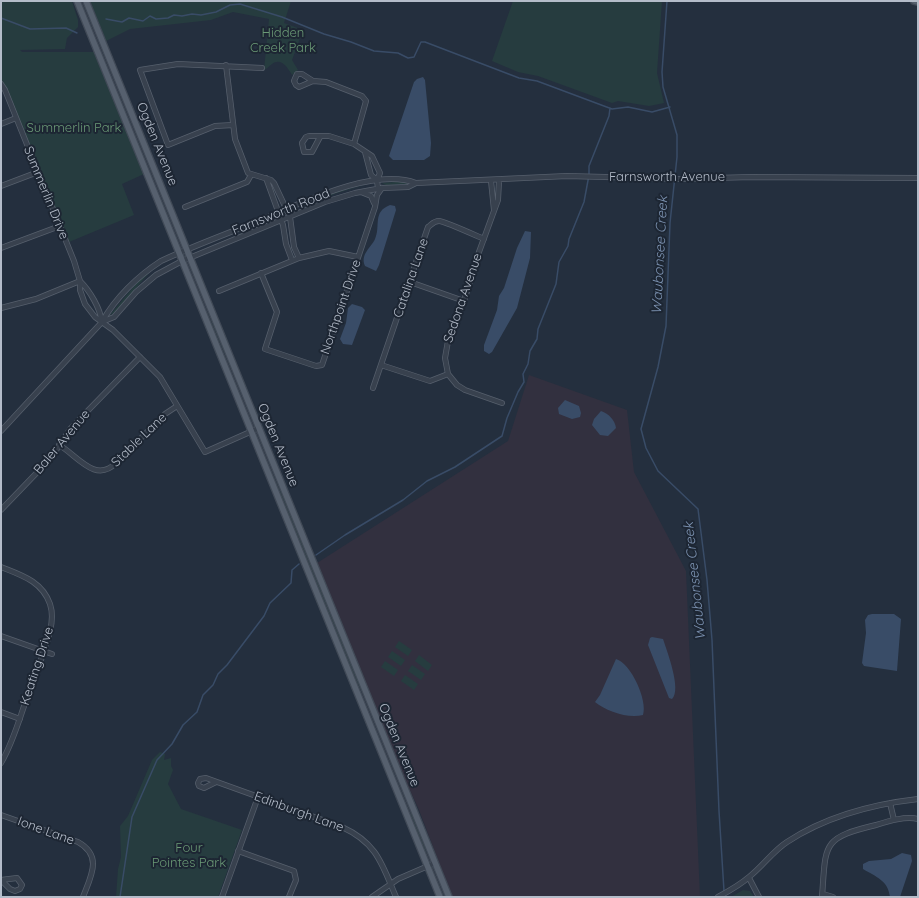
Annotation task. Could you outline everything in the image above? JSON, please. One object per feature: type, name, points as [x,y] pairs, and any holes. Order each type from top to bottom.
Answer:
[{"type":"main road","name":"Ogden Avenue","points":[[77,1],[440,897]]},
{"type":"main road","name":"Ogden Avenue","points":[[86,1],[449,897]]},
{"type":"main road","points":[[914,1],[918,2]]},
{"type":"street","points":[[233,125],[216,126],[168,145],[140,70],[178,64],[226,65],[262,68]]},
{"type":"street","points":[[226,65],[233,125],[238,150],[248,173],[266,178],[274,183],[290,217],[294,247],[299,258]]},
{"type":"street","points":[[313,81],[326,82],[340,87],[362,96],[366,101],[354,144]]},
{"type":"street","name":"Summerlin Drive","points":[[1,84],[5,90],[60,226],[80,281],[80,290],[85,304],[96,318],[113,330],[160,377],[205,452],[251,431]]},
{"type":"street","points":[[1,124],[16,118]]},
{"type":"street","points":[[320,137],[312,152],[304,152],[302,143],[309,136],[329,136],[354,144],[372,156],[380,173],[377,180]]},
{"type":"street","points":[[365,152],[371,174],[377,180],[380,188]]},
{"type":"street","points":[[1,186],[38,172]]},
{"type":"street","points":[[185,207],[247,182],[252,175]]},
{"type":"street","name":"Farnsworth Avenue","points":[[377,180],[408,180],[416,183],[584,177],[669,179],[751,177],[918,178]]},
{"type":"street","points":[[266,178],[281,221],[286,244],[292,260]]},
{"type":"street","name":"Farnsworth Road","points":[[188,250],[343,187],[377,180]]},
{"type":"street","name":"Sedona Avenue","points":[[491,181],[494,210]]},
{"type":"street","name":"Sedona Avenue","points":[[448,374],[445,349],[464,301],[499,196],[499,181]]},
{"type":"street","name":"Farnsworth Avenue","points":[[380,188],[408,187],[416,183]]},
{"type":"street","name":"Farnsworth Road","points":[[191,258],[324,202],[380,188]]},
{"type":"street","name":"Northpoint Drive","points":[[261,274],[277,312],[265,349],[316,366],[322,365],[380,188]]},
{"type":"street","points":[[360,192],[371,196],[375,207]]},
{"type":"street","name":"Catalina Lane","points":[[373,388],[428,227],[439,221],[446,222],[458,229],[484,239]]},
{"type":"street","points":[[1,248],[60,226]]},
{"type":"street","points":[[1,431],[102,322],[108,311],[142,274],[161,261],[188,250]]},
{"type":"street","points":[[219,291],[299,258],[329,251],[358,257]]},
{"type":"street","points":[[102,322],[114,317],[136,292],[156,275],[182,261],[191,258]]},
{"type":"street","points":[[1,308],[36,299],[80,281]]},
{"type":"street","name":"Summerlin Drive","points":[[80,281],[87,287],[100,312],[102,322]]},
{"type":"street","points":[[410,282],[464,301]]},
{"type":"street","name":"Baler Avenue","points":[[1,510],[50,459],[71,428],[140,358]]},
{"type":"street","points":[[381,365],[430,380],[448,374],[465,390],[502,403]]},
{"type":"street","name":"Stable Lane","points":[[59,445],[91,469],[101,471],[108,469],[116,463],[165,414],[178,406]]},
{"type":"street","points":[[251,431],[259,428]]},
{"type":"street","name":"Keating Drive","points":[[1,567],[30,579],[37,584],[47,597],[52,614],[50,632],[44,651],[20,719],[1,763]]},
{"type":"street","points":[[1,636],[52,654]]},
{"type":"street","points":[[1,712],[20,719]]},
{"type":"street","name":"Edinburgh Lane","points":[[216,782],[342,827],[357,835],[377,854],[396,897]]},
{"type":"street","points":[[222,897],[258,797]]},
{"type":"street","points":[[718,897],[749,878],[779,848],[797,836],[839,817],[890,804],[918,800]]},
{"type":"street","points":[[890,804],[894,820]]},
{"type":"street","name":"Ione Lane","points":[[1,815],[78,842],[87,848],[92,856],[93,865],[83,897]]},
{"type":"street","points":[[833,897],[822,896],[824,862],[832,843],[839,836],[847,832],[894,820],[913,818],[918,819]]},
{"type":"street","points":[[238,851],[294,871],[296,880],[289,897]]},
{"type":"street","points":[[372,897],[391,883],[436,863]]},
{"type":"street","points":[[749,878],[759,897]]},
{"type":"shaded area","points":[[529,375],[627,410],[634,472],[686,571],[700,897],[452,897],[419,810],[402,773],[317,563],[508,441]]},
{"type":"green space","name":"Summerlin Park","points":[[1,1],[72,1],[78,20],[78,27],[67,38],[65,49],[20,50],[22,52],[94,52],[144,174],[122,184],[134,215],[69,242],[1,80]]},
{"type":"green space","name":"Hidden Creek Park","points":[[90,1],[291,1],[284,23],[303,30],[292,60],[298,70],[292,75],[284,64],[275,62],[264,70],[269,19],[233,12],[211,20],[130,29],[106,41]]},
{"type":"green space","points":[[513,1],[662,1],[657,73],[664,103],[649,106],[618,101],[612,103],[538,76],[518,72],[492,61]]},
{"type":"green space","points":[[407,181],[407,184],[386,185],[382,183]]},
{"type":"green space","points":[[366,185],[337,193],[294,212],[337,192]]},
{"type":"green space","points":[[164,262],[150,272],[115,312],[109,316],[140,279]]},
{"type":"green space","points":[[203,303],[225,351],[239,387]]},
{"type":"green space","points":[[271,471],[289,510],[371,710],[351,670]]},
{"type":"green space","points":[[399,641],[412,650],[408,656],[395,647]]},
{"type":"green space","points":[[392,651],[405,660],[401,666],[388,657]]},
{"type":"green space","points":[[419,655],[432,665],[428,671],[415,661]]},
{"type":"green space","points":[[385,661],[398,670],[394,676],[381,667]]},
{"type":"green space","points":[[412,665],[425,674],[421,680],[408,671]]},
{"type":"green space","points":[[405,675],[418,684],[414,690],[401,681]]},
{"type":"green space","name":"Four Pointes Park","points":[[160,752],[165,754],[164,760],[171,758],[171,766],[173,770],[168,784],[181,809],[242,830],[218,897],[116,897],[118,869],[121,857],[120,826],[128,816],[152,760]]},
{"type":"green space","points":[[409,805],[425,847],[427,855],[412,822]]},
{"type":"green space","points":[[743,890],[750,891],[754,897],[731,897]]},
{"type":"water","points":[[423,77],[425,80],[431,143],[430,156],[424,160],[393,160],[389,156],[414,82]]},
{"type":"water","points":[[390,205],[395,206],[396,210],[376,271],[365,266],[364,258],[377,234],[379,215],[384,208]]},
{"type":"water","points":[[525,231],[531,232],[530,258],[517,308],[492,352],[489,354],[484,351],[484,345],[497,310],[499,296],[504,288],[517,248]]},
{"type":"water","points":[[352,304],[362,307],[365,310],[352,345],[343,344],[340,339],[346,323],[348,308]]},
{"type":"water","points":[[565,400],[579,406],[581,413],[580,417],[572,419],[559,414],[558,408]]},
{"type":"water","points":[[601,411],[611,418],[616,428],[608,436],[600,435],[592,425],[594,419]]},
{"type":"water","points":[[894,614],[901,619],[897,671],[864,666],[862,663],[866,633],[865,620],[868,615]]},
{"type":"water","points":[[650,638],[663,639],[668,652],[675,679],[675,694],[672,699],[669,698],[648,645]]},
{"type":"water","points":[[616,659],[627,667],[637,683],[643,701],[643,715],[624,715],[605,708],[595,702],[600,695]]},
{"type":"water","points":[[902,853],[911,855],[912,861],[900,897],[890,897],[889,891],[884,883],[863,869],[863,864],[869,861],[891,859]]},
{"type":"waterway","name":"Waubonsee Creek","points":[[667,1],[662,72],[663,87],[677,135],[677,157],[670,223],[666,326],[658,367],[641,429],[646,448],[658,471],[698,509],[707,580],[712,640],[724,891]]},
{"type":"waterway","points":[[106,19],[122,22],[129,18],[143,21],[150,16],[156,19],[168,18],[174,15],[201,15],[216,12],[230,5],[240,4],[282,17],[324,34],[374,51],[398,53],[408,58],[414,57],[421,42],[425,42],[519,78],[537,81],[612,109],[628,107],[652,112],[670,107]]},
{"type":"waterway","points":[[1,18],[30,29],[66,28],[77,33]]},
{"type":"waterway","points":[[316,555],[345,535],[403,500],[427,481],[455,467],[502,436],[507,418],[524,382],[523,374],[528,364],[530,351],[537,339],[538,329],[556,284],[559,262],[568,246],[569,239],[584,202],[589,175],[589,166],[609,116],[610,108]]},
{"type":"waterway","points":[[120,897],[132,817],[157,760],[172,744],[183,725],[197,712],[203,695],[213,685],[218,674],[227,665],[264,616],[270,603],[291,583],[292,570],[299,564]]}]
